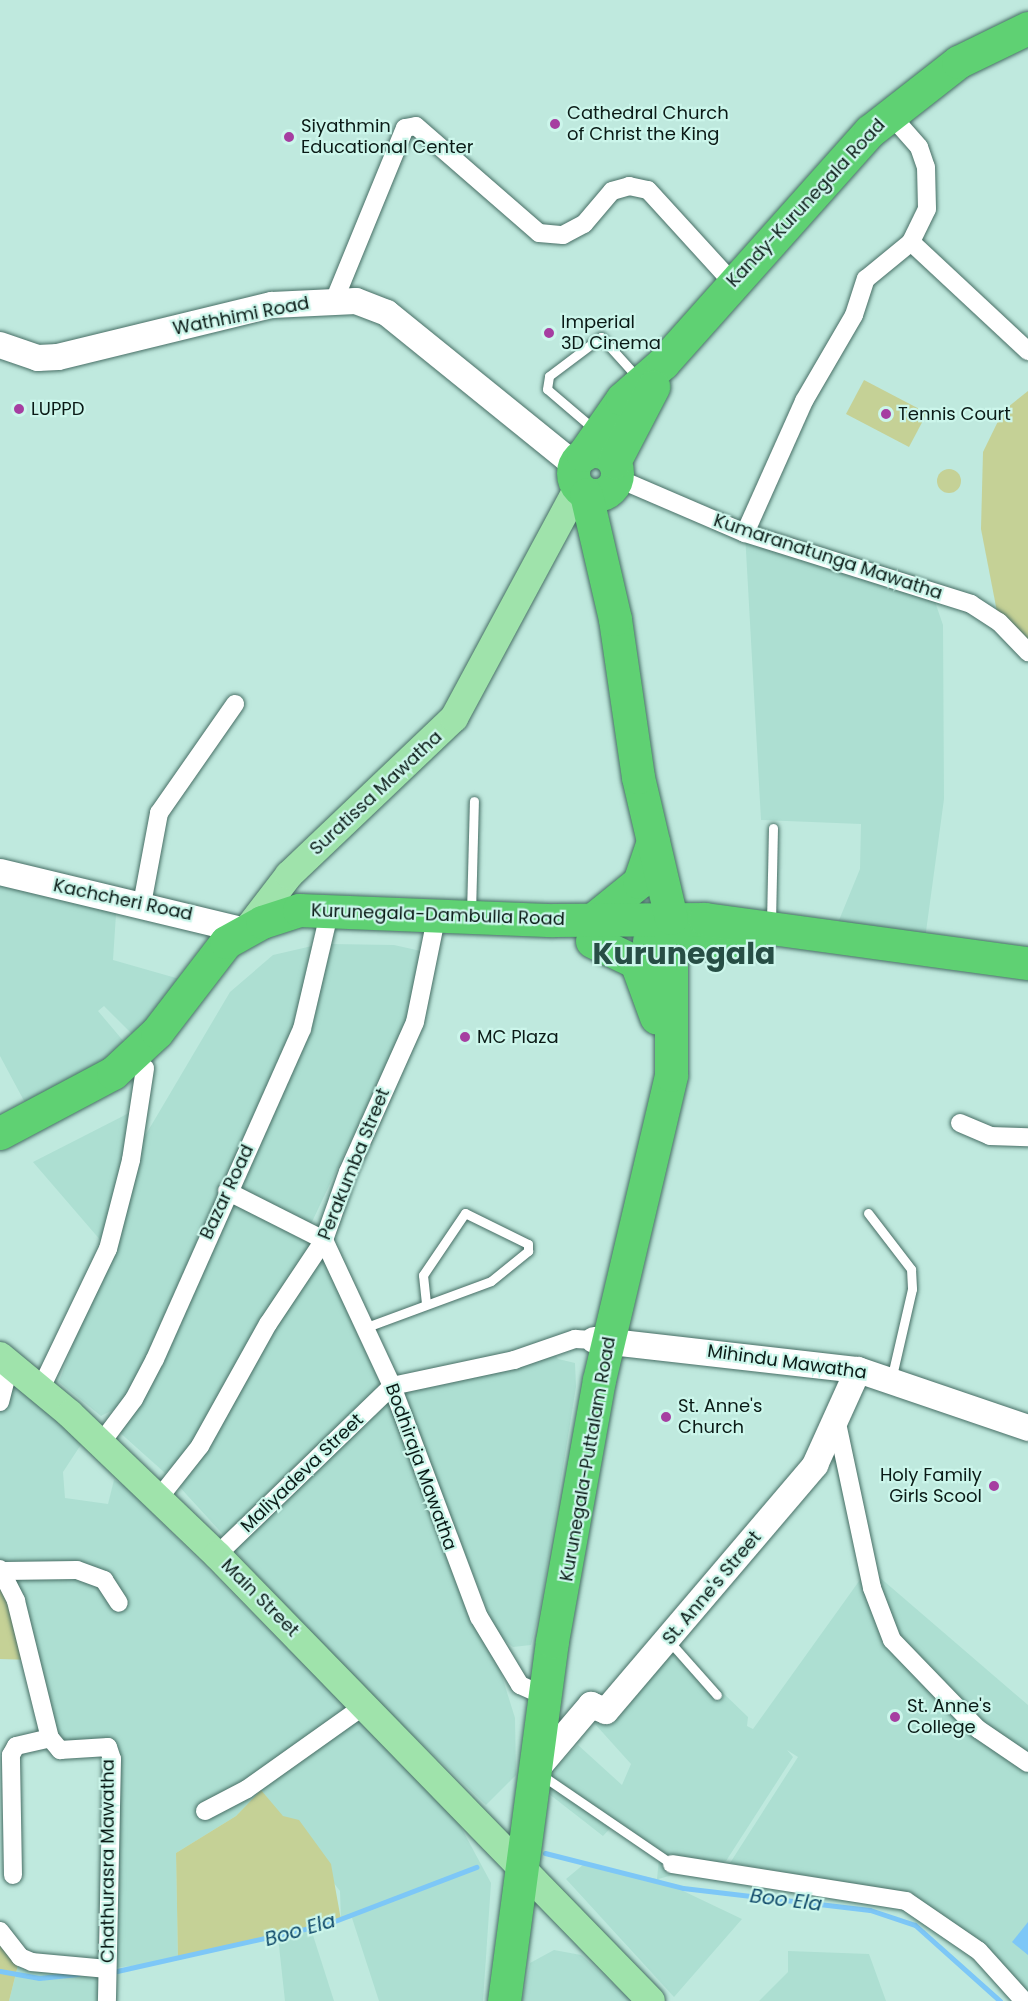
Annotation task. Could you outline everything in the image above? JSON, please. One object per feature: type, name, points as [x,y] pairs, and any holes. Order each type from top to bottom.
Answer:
[{"type":"highway","name":"Kandy-Kurunegala Road","points":[[595,470],[652,373],[732,282],[889,113],[958,62],[1028,28]]},
{"type":"highway","points":[[595,470],[615,619],[653,841],[662,930]]},
{"type":"highway","points":[[653,841],[670,876],[691,900],[755,930],[1028,982]]},
{"type":"highway","points":[[653,841],[639,882],[592,931],[636,962],[665,1016],[698,965],[755,930],[1028,963]]},
{"type":"highway","name":"Kurunegala-Dambulla Road","points":[[0,1133],[126,1063],[157,1032],[218,951],[246,930],[288,913],[329,920],[592,931],[755,930]]},
{"type":"highway","name":"Kurunegala-Dambulla Road","points":[[436,924],[471,915],[592,931]]},
{"type":"highway","name":"Kurunegala-Dambulla Road","points":[[0,1150],[108,1096],[145,1068],[178,1038],[222,974],[245,951],[278,935],[329,920]]},
{"type":"highway","name":"Kurunegala-Puttalam Road","points":[[504,2001],[534,1692],[601,1341],[648,1117],[665,1016],[662,930]]},
{"type":"highway","name":"Kurunegala-Puttalam Road","points":[[490,2001],[516,1863]]},
{"type":"main road","name":"Suratissa Mawatha","points":[[246,930],[289,875],[454,718],[595,470]]},
{"type":"main road","name":"Main Street","points":[[5,1359],[41,1388],[101,1443],[218,1555],[651,2001]]},
{"type":"street","points":[[745,533],[804,400],[854,315],[866,279],[911,242],[927,209],[926,167],[920,147],[889,113]]},
{"type":"street","points":[[334,301],[405,129],[416,126],[539,233],[563,236],[584,224],[612,191],[628,186],[648,190],[732,282]]},
{"type":"street","points":[[911,242],[1028,351]]},
{"type":"street","name":"Wathhimi Road","points":[[0,345],[38,358],[58,357],[272,305],[356,301],[387,313],[595,470]]},
{"type":"street","name":"Kumaranatunga Mawatha","points":[[595,470],[745,533],[971,604],[999,622],[1028,652]]},
{"type":"street","points":[[142,904],[159,813],[235,704]]},
{"type":"street","name":"Kachcheri Road","points":[[0,873],[142,904],[246,930]]},
{"type":"street","name":"Bazar Road","points":[[101,1443],[134,1399],[155,1359],[227,1191],[302,1029],[329,920]]},
{"type":"street","name":"Perakumba Street","points":[[159,1498],[200,1446],[268,1324],[324,1240],[356,1152],[415,1022],[436,924]]},
{"type":"street","points":[[41,1388],[108,1249],[131,1160],[145,1068]]},
{"type":"street","points":[[960,1123],[990,1136],[1028,1137]]},
{"type":"street","points":[[227,1191],[324,1240]]},
{"type":"street","name":"Bodhiraja Mawatha","points":[[324,1240],[392,1386],[479,1617],[501,1659],[534,1692]]},
{"type":"street","points":[[392,1386],[514,1360],[575,1338],[601,1341]]},
{"type":"street","name":"Mihindu Mawatha","points":[[601,1341],[858,1370],[1025,1422]]},
{"type":"street","points":[[0,1402],[5,1359]]},
{"type":"street","name":"St. Anne's Street","points":[[528,1768],[591,1705],[606,1711],[815,1466],[837,1422],[858,1370]]},
{"type":"street","name":"Maliyadeva Street","points":[[218,1555],[392,1386]]},
{"type":"street","points":[[837,1422],[872,1588],[892,1640],[978,1729],[1028,1763]]},
{"type":"street","points":[[13,1875],[11,1755],[16,1746],[50,1738],[33,1660],[2,1570],[77,1570],[104,1580],[119,1604]]},
{"type":"street","points":[[205,1811],[247,1789],[365,1705]]},
{"type":"street","name":"Chathurasra Mawatha","points":[[50,1738],[60,1750],[108,1747],[112,1759],[107,2001]]},
{"type":"street","points":[[672,1864],[906,1901],[979,1950],[1024,2001]]},
{"type":"street","points":[[0,1931],[20,1957],[32,1962],[107,1969]]},
{"type":"lane","points":[[595,470],[547,389],[549,376],[601,337],[652,373]]},
{"type":"lane","points":[[471,915],[474,801]]},
{"type":"lane","points":[[755,930],[773,828]]},
{"type":"lane","points":[[364,1328],[426,1305],[500,1275],[528,1251],[528,1244],[465,1213],[423,1275],[426,1305]]},
{"type":"lane","points":[[868,1214],[911,1269],[912,1289],[891,1380]]},
{"type":"lane","points":[[668,1641],[717,1695]]},
{"type":"lane","points":[[528,1768],[672,1864]]},
{"type":"shaded area","name":"Tennis Court","points":[[864,380],[927,413],[909,447],[846,414]]},
{"type":"shaded area","points":[[1028,391],[1028,652],[999,622],[981,529],[983,452],[1003,411]]},
{"type":"shaded area","points":[[949,469],[957,473],[961,481],[957,489],[949,493],[941,489],[937,481],[941,473]]},
{"type":"shaded area","points":[[745,533],[932,593],[943,625],[944,799],[925,939],[835,930],[860,869],[861,824],[761,820]]},
{"type":"shaded area","points":[[0,880],[111,903],[116,914],[113,960],[183,980],[139,1041],[104,1006],[98,1011],[131,1050],[30,1112],[0,1056]]},
{"type":"shaded area","points":[[321,944],[303,1022],[331,944],[394,945],[421,951],[411,1013],[310,1226],[324,1240],[387,1388],[228,1540],[177,1484],[198,1448],[165,1473],[117,1430],[134,1399],[101,1416],[59,1382],[108,1249],[33,1162],[131,1112],[132,1158],[230,992],[273,955]]},
{"type":"shaded area","points":[[551,1350],[558,1359],[575,1363],[576,1387],[540,1610],[531,1645],[513,1647],[497,1634],[402,1394],[450,1376]]},
{"type":"shaded area","points":[[9,1378],[84,1440],[63,1472],[65,1498],[108,1504],[114,1480],[125,1486],[455,1816],[491,1883],[483,2001],[379,2001],[352,1918],[341,1920],[340,1891],[261,1790],[236,1816],[176,1853],[178,1960],[107,1969],[108,1747],[60,1750],[0,1569],[0,1407]]},
{"type":"shaded area","points":[[390,1402],[456,1582],[501,1673],[515,1718],[516,1775],[486,1805],[375,1699],[232,1548]]},
{"type":"shaded area","name":"St. Anne's College","points":[[843,1422],[878,1576],[1028,1705],[1028,1998],[935,1912],[899,1891],[730,1863],[798,1757],[787,1750],[793,1757],[726,1861],[658,1879],[742,1919],[674,1997],[566,1879],[584,1864],[657,1879],[659,1859],[614,1824],[603,1836],[544,1790],[551,1772],[578,1745],[622,1785],[631,1764],[595,1724],[668,1640],[748,1717],[747,1726],[753,1729],[862,1577],[829,1441]]},
{"type":"shaded area","points":[[0,1569],[33,1660],[0,1659]]},
{"type":"shaded area","points":[[261,1790],[283,1816],[299,1820],[331,1864],[341,1920],[178,1960],[176,1853],[236,1816]]},
{"type":"shaded area","points":[[311,1929],[334,2001],[285,2001],[278,1937]]},
{"type":"shaded area","points":[[0,1931],[20,1957],[9,2001],[0,2001]]},
{"type":"shaded area","points":[[554,1950],[581,1955],[632,2001],[522,2001],[530,1963]]},
{"type":"shaded area","points":[[788,1951],[869,1954],[886,2001],[759,2001],[788,1972]]},
{"type":"shaded area","points":[[20,1957],[107,1969],[107,2001],[9,2001]]},
{"type":"water","points":[[1028,1922],[1028,1955],[1012,1942]]},
{"type":"waterway","name":"Boo Ela","points":[[545,1853],[683,1888],[870,1910],[915,1925],[1000,2001]]},
{"type":"waterway","name":"Boo Ela","points":[[117,1971],[327,1924],[476,1867]]},
{"type":"waterway","name":"Boo Ela","points":[[0,1971],[39,1978],[78,1974]]},
{"type":"place","name":"Cathedral Church of Christ the King","points":[[555,124]]},
{"type":"place","name":"Siyathmin Educational Center","points":[[289,137]]},
{"type":"place","name":"Imperial 3D Cinema","points":[[549,333]]},
{"type":"place","name":"LUPPD","points":[[19,409]]},
{"type":"place","name":"Tennis Court","points":[[886,414]]},
{"type":"place","name":"MC Plaza","points":[[465,1037]]},
{"type":"place","name":"St. Anne's Church","points":[[666,1417]]},
{"type":"place","name":"Holy Family Girls Scool","points":[[994,1486]]},
{"type":"place","name":"St. Anne's College","points":[[895,1717]]},
{"type":"district","name":"Kurunegala","points":[[684,954]]}]
